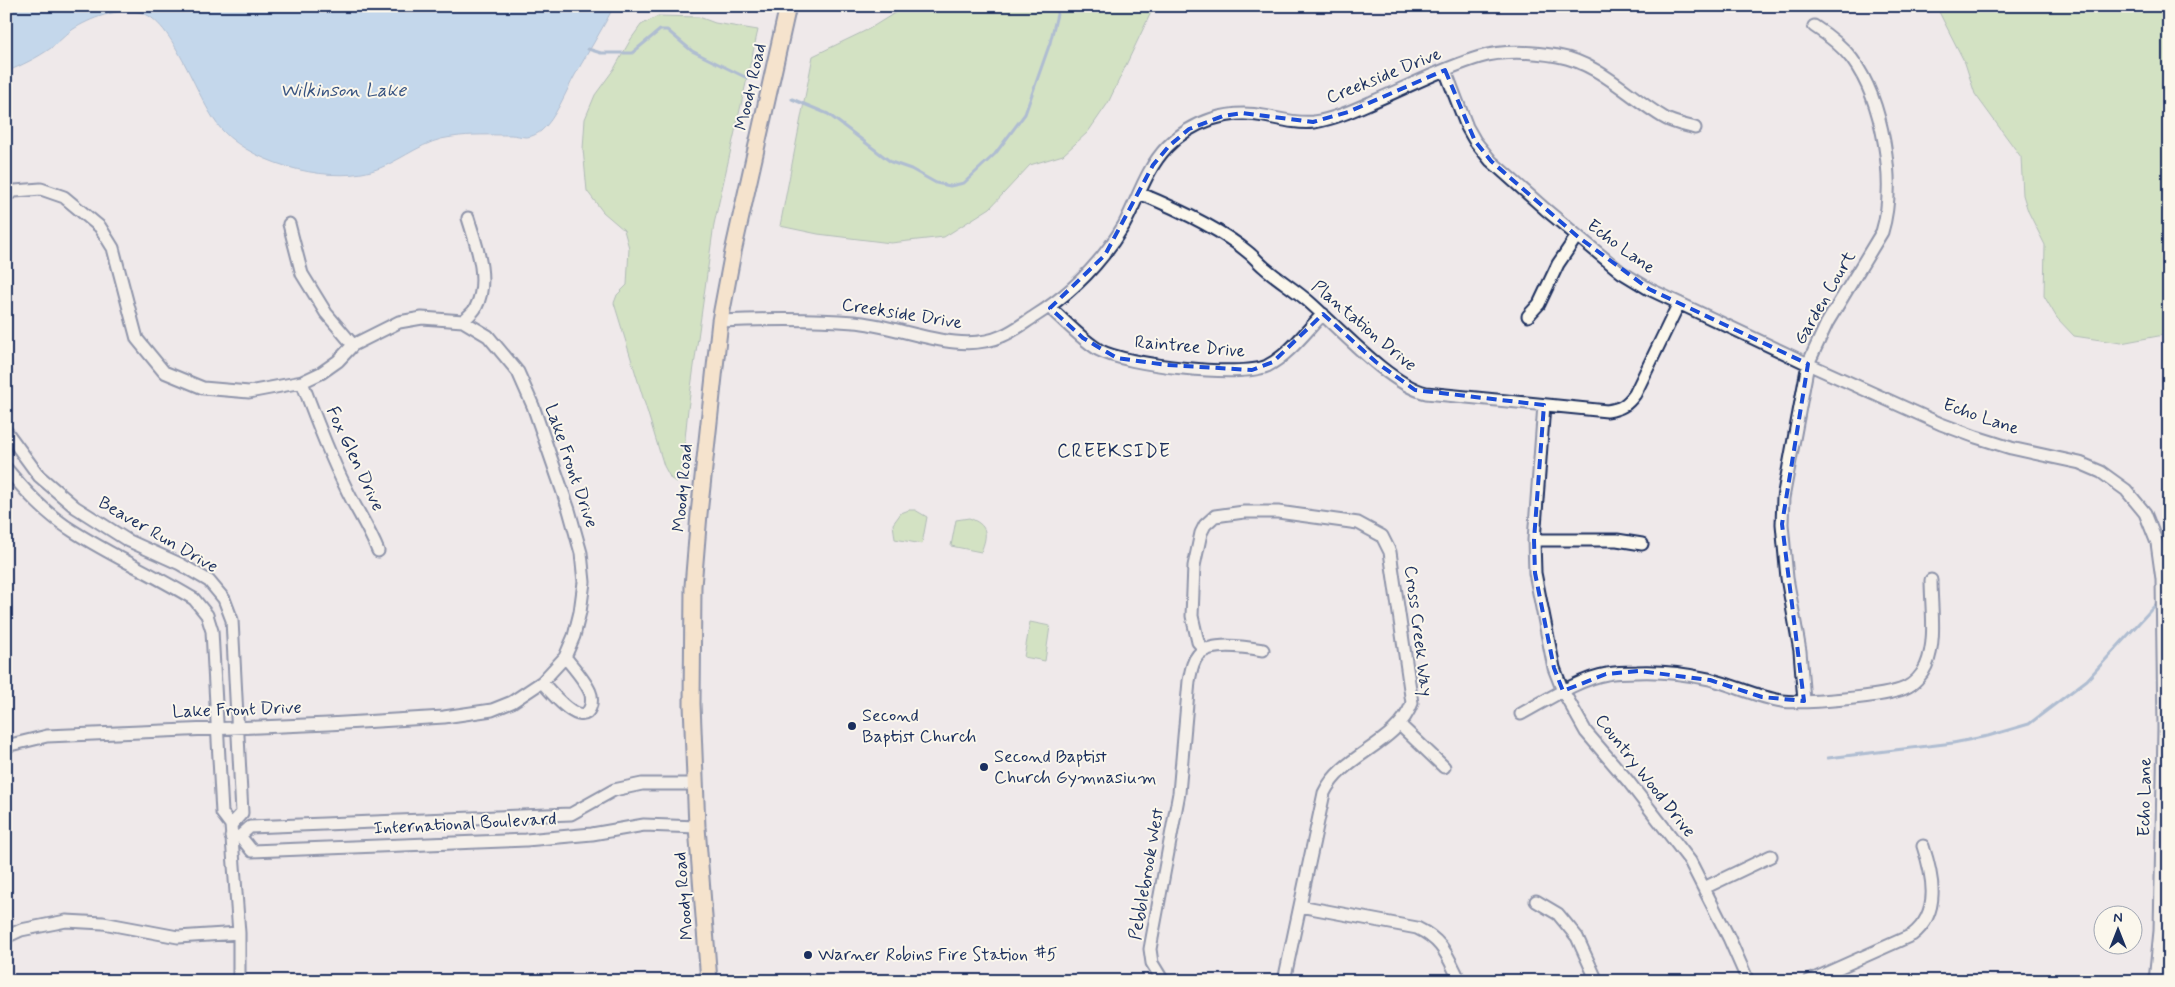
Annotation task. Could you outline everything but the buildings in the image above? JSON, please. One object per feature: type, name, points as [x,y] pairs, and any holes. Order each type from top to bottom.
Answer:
[{"type":"main road","name":"Moody Road","points":[[710,981],[695,784],[692,704],[693,586],[702,475],[720,321],[733,252],[788,6]]},
{"type":"street","name":"Garden Court","points":[[1804,701],[1800,651],[1787,578],[1782,524],[1783,498],[1808,364],[1827,323],[1882,232],[1887,216],[1889,191],[1880,123],[1867,85],[1852,58],[1830,37],[1814,26]]},
{"type":"street","name":"Creekside Drive","points":[[720,321],[782,318],[857,322],[958,342],[989,340],[1002,336],[1050,308],[1105,255],[1124,224],[1153,165],[1168,146],[1189,130],[1207,121],[1242,114],[1296,122],[1313,122],[1348,112],[1445,70],[1483,56],[1521,52],[1559,56],[1578,62],[1598,72],[1666,119],[1695,128]]},
{"type":"street","name":"Echo Lane","points":[[1445,70],[1475,141],[1491,161],[1621,272],[1649,289],[1808,364],[1976,437],[2011,448],[2080,463],[2115,480],[2146,513],[2157,543],[2162,579],[2164,729],[2160,931],[2155,981]]},
{"type":"street","name":"Lake Front Drive","points":[[6,195],[14,191],[41,188],[64,197],[100,227],[113,248],[137,340],[164,372],[203,388],[249,392],[302,382],[321,373],[338,361],[353,346],[399,322],[422,318],[463,321],[488,336],[518,372],[533,406],[569,510],[581,553],[584,582],[578,620],[565,657],[542,682],[512,702],[492,710],[453,716],[328,724],[47,736],[6,746]]},
{"type":"street","name":"Plantation Drive","points":[[1139,194],[1166,204],[1248,252],[1264,268],[1307,300],[1376,362],[1415,390],[1607,411],[1619,409],[1628,404],[1635,394],[1679,303]]},
{"type":"street","points":[[463,321],[476,308],[480,296],[482,276],[468,218]]},
{"type":"street","points":[[288,224],[302,274],[326,313],[353,346]]},
{"type":"street","points":[[1528,316],[1539,304],[1558,264],[1577,236]]},
{"type":"street","name":"Raintree Drive","points":[[1050,308],[1099,350],[1118,358],[1167,366],[1234,371],[1252,370],[1273,362],[1323,314]]},
{"type":"street","name":"Fox Glen Drive","points":[[302,382],[323,439],[345,487],[371,533],[378,551]]},
{"type":"street","name":"Country Wood Drive","points":[[1544,405],[1534,540],[1535,573],[1554,668],[1563,690],[1586,732],[1628,781],[1685,854],[1704,888],[1748,981]]},
{"type":"street","name":"Beaver Run Drive","points":[[6,431],[44,480],[75,507],[127,540],[180,564],[209,581],[224,599],[232,620],[242,813],[234,833]]},
{"type":"street","name":"Beaver Run Drive","points":[[6,468],[30,496],[73,531],[194,599],[206,615],[212,632],[222,813],[234,833]]},
{"type":"street","points":[[30,496],[44,480]]},
{"type":"street","name":"Cross Creek Way","points":[[1205,650],[1198,642],[1192,616],[1196,559],[1200,533],[1205,525],[1216,516],[1244,512],[1278,512],[1358,523],[1382,536],[1390,552],[1412,703],[1400,725],[1329,782],[1320,807],[1284,981]]},
{"type":"street","points":[[1534,540],[1617,540],[1642,544]]},
{"type":"street","points":[[1521,714],[1563,690],[1606,674],[1639,672],[1673,674],[1710,680],[1762,697],[1784,701],[1885,694],[1906,688],[1921,675],[1931,652],[1931,580]]},
{"type":"street","points":[[1205,650],[1228,646],[1263,650]]},
{"type":"street","name":"Pebblebrook West","points":[[1163,981],[1152,963],[1150,949],[1179,793],[1189,681],[1193,664],[1205,650]]},
{"type":"street","points":[[542,682],[556,698],[575,713],[584,714],[588,711],[591,706],[590,692],[565,657]]},
{"type":"street","points":[[1400,725],[1444,767]]},
{"type":"street","name":"International Boulevard","points":[[695,784],[642,784],[614,790],[571,814],[250,826],[234,833],[252,851],[526,840],[592,834],[644,826],[697,827]]},
{"type":"street","points":[[234,833],[239,933],[239,981]]},
{"type":"street","points":[[1809,981],[1912,935],[1919,930],[1929,914],[1933,882],[1923,846]]},
{"type":"street","points":[[1704,888],[1771,856]]},
{"type":"street","points":[[1536,901],[1558,914],[1577,937],[1597,981]]},
{"type":"street","points":[[1300,906],[1417,928],[1432,936],[1443,948],[1460,981]]},
{"type":"street","points":[[6,937],[21,930],[66,921],[103,923],[178,937],[239,933]]},
{"type":"highlighted area","points":[[1445,70],[1475,141],[1491,161],[1577,236],[1649,289],[1808,364],[1782,524],[1804,701],[1762,697],[1710,680],[1639,671],[1606,674],[1563,691],[1554,668],[1535,573],[1534,540],[1544,405],[1415,390],[1376,362],[1323,314],[1273,362],[1252,370],[1167,365],[1117,358],[1083,338],[1050,308],[1105,255],[1153,165],[1169,146],[1189,129],[1223,116],[1242,113],[1313,122],[1348,112]]},
{"type":"green space","points":[[906,6],[1154,6],[1108,103],[1088,132],[1063,155],[1030,165],[990,208],[944,237],[891,243],[818,234],[780,226],[813,56],[869,29]]},
{"type":"green space","points":[[1936,6],[2169,6],[2169,334],[2121,343],[2074,336],[2057,318],[2044,296],[2045,245],[2028,211],[2023,195],[2021,157],[1975,94],[1965,63]]},
{"type":"green space","points":[[658,16],[699,17],[715,23],[758,30],[714,224],[688,409],[681,478],[677,482],[671,479],[664,466],[614,303],[617,295],[627,285],[629,248],[624,230],[603,212],[587,191],[583,149],[585,119],[595,95],[614,69],[641,25]]},
{"type":"green space","points":[[915,510],[927,517],[922,544],[895,539],[893,524],[901,513]]},
{"type":"green space","points":[[969,518],[980,524],[985,531],[985,540],[981,552],[951,546],[956,520]]},
{"type":"green space","points":[[1030,622],[1050,626],[1045,661],[1024,657]]},
{"type":"water","name":"Wilkinson Lake","points":[[6,6],[614,6],[556,113],[538,133],[526,137],[481,135],[442,139],[424,145],[380,168],[362,173],[342,175],[297,169],[276,163],[255,154],[237,143],[223,131],[213,118],[175,46],[164,30],[152,18],[139,12],[122,11],[104,15],[87,22],[72,30],[54,46],[40,55],[6,72]]},
{"type":"waterway","points":[[792,99],[828,114],[891,162],[911,169],[936,183],[950,186],[964,183],[995,154],[1025,114],[1050,43],[1059,6]]},
{"type":"waterway","points":[[588,49],[601,53],[632,53],[660,30],[667,30],[692,51],[747,78]]},
{"type":"waterway","points":[[1828,758],[1953,743],[1988,736],[2029,724],[2087,680],[2159,601]]},
{"type":"place","name":"Second Baptist Church","points":[[852,726]]},
{"type":"place","name":"Second Baptist Church Gymnasium","points":[[984,767]]},
{"type":"place","name":"Warner Robins Fire Station #5","points":[[808,955]]},
{"type":"district","name":"CREEKSIDE","points":[[1114,451]]}]
